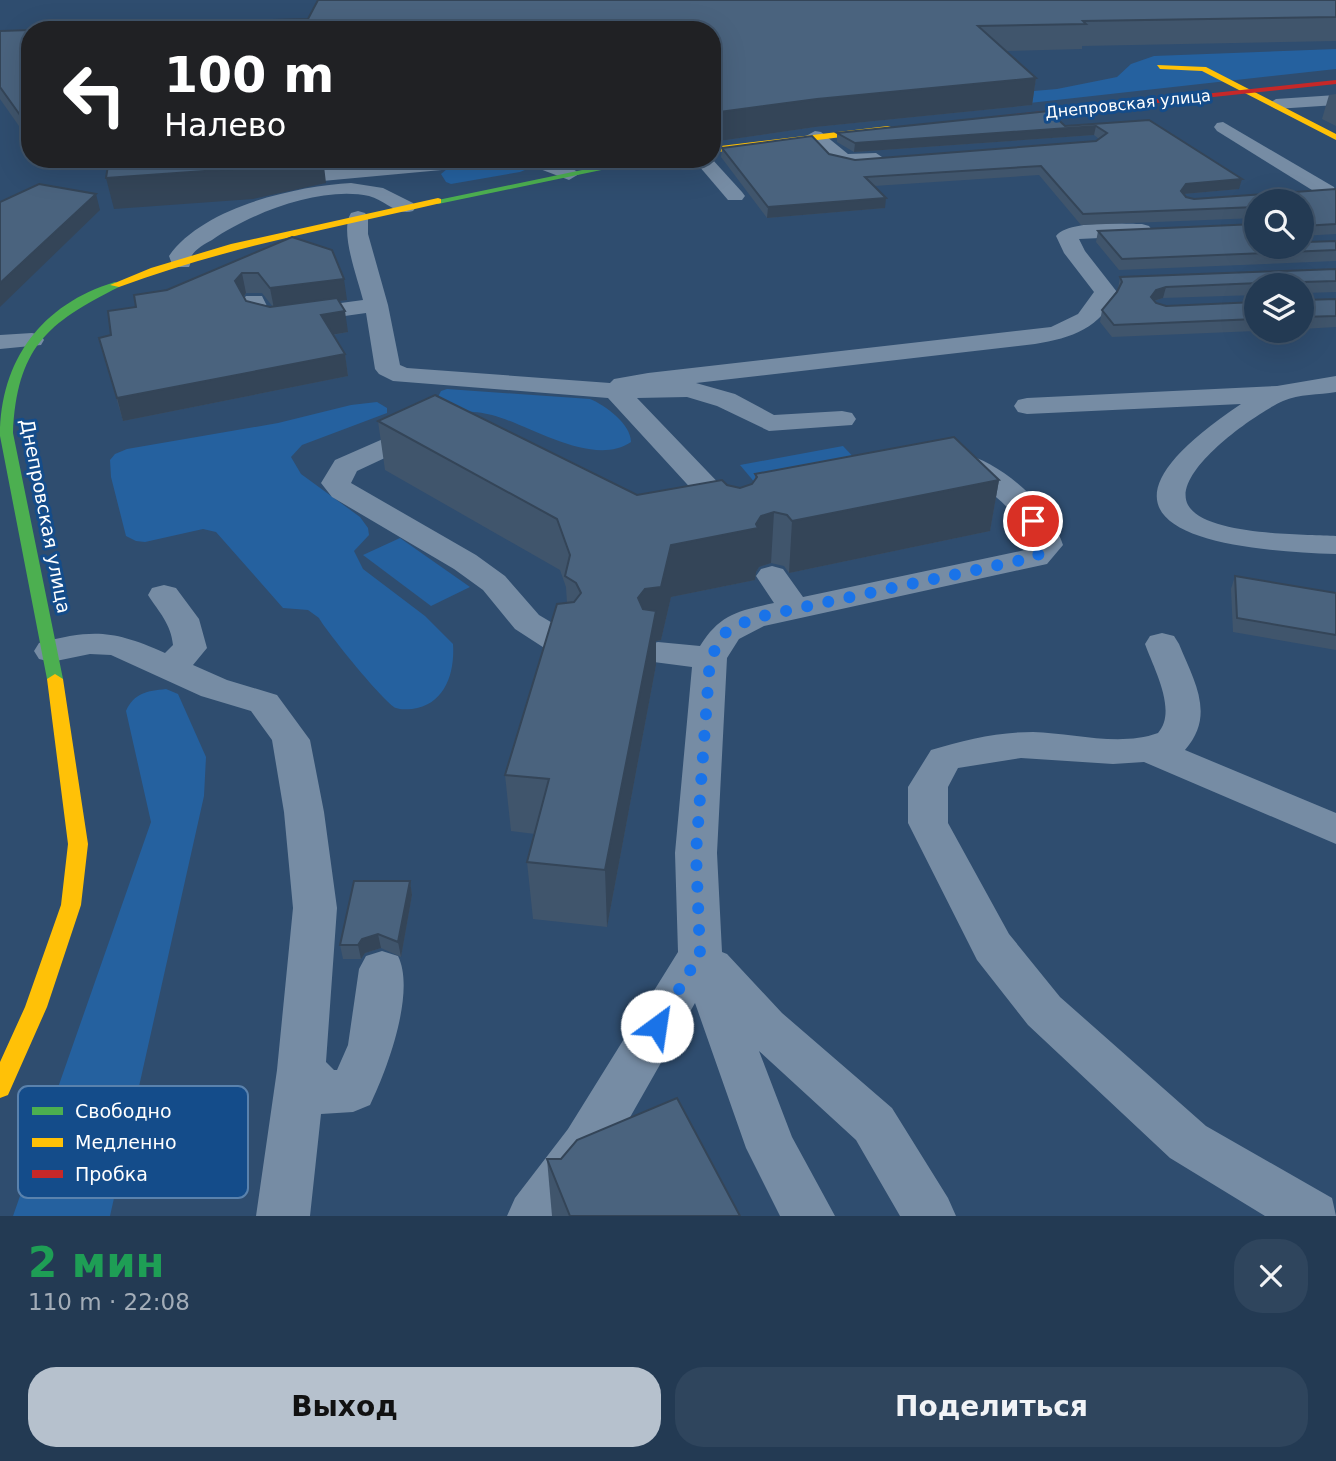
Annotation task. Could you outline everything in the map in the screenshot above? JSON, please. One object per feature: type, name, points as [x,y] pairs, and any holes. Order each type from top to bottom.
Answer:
[{"type":"main road","points":[[1160,67],[1203,69],[1336,137]]},
{"type":"main road","name":"Днепровская улица","points":[[976,120],[1336,82]]},
{"type":"main road","points":[[721,149],[909,127]]},
{"type":"main road","name":"Днепровская улица","points":[[0,1088],[36,1007],[71,905],[78,844],[51,651],[6,433],[5,408],[14,374],[32,340],[58,316],[84,299],[181,262],[358,217],[601,168]]},
{"type":"lane","points":[[1276,104],[1336,100]]},
{"type":"lane","points":[[1223,127],[1331,191]]},
{"type":"lane","points":[[815,136],[837,158],[843,160],[894,158]]},
{"type":"lane","points":[[277,168],[259,172],[332,168]]},
{"type":"lane","points":[[554,168],[569,174]]},
{"type":"lane","points":[[710,168],[735,197]]},
{"type":"lane","points":[[181,262],[180,256],[185,249],[218,227],[272,202],[295,196],[352,189],[373,191],[406,207]]},
{"type":"lane","points":[[358,217],[357,234],[376,304],[388,369],[402,376],[616,391],[688,389],[726,400],[769,423],[842,419]]},
{"type":"lane","points":[[616,391],[623,385],[1056,334],[1082,325],[1100,305],[1111,280],[1075,253],[1067,236],[1076,232],[1160,229]]},
{"type":"lane","points":[[1075,253],[1145,250]]},
{"type":"lane","points":[[254,300],[259,315],[274,319],[376,304]]},
{"type":"lane","points":[[0,342],[32,340]]},
{"type":"lane","points":[[1027,406],[1276,394],[1336,384]]},
{"type":"lane","points":[[616,391],[732,498],[737,527]]},
{"type":"lane","points":[[1276,394],[1200,447],[1175,477],[1170,495],[1177,512],[1208,532],[1255,541],[1336,545]]},
{"type":"lane","points":[[455,428],[425,428],[345,466],[336,483],[342,491],[464,562],[494,583],[527,622],[564,645]]},
{"type":"lane","points":[[808,1216],[771,1148],[700,954],[696,853],[710,658],[726,632],[753,618],[1036,557],[1047,545],[1046,535],[1007,492],[972,466],[955,460],[932,458]]},
{"type":"lane","points":[[684,508],[732,498]]},
{"type":"lane","points":[[772,576],[794,609]]},
{"type":"lane","points":[[164,595],[185,619],[190,636],[190,648],[170,668]]},
{"type":"lane","points":[[51,651],[104,642],[214,688],[264,703],[274,713],[291,740],[304,812],[315,908],[301,1070],[282,1216]]},
{"type":"lane","points":[[1150,750],[1173,742],[1181,731],[1182,704],[1162,644]]},
{"type":"lane","points":[[658,653],[710,658]]},
{"type":"lane","points":[[1313,1216],[1188,1142],[1044,1011],[993,947],[928,823],[928,787],[944,759],[982,747],[1034,745],[1150,750],[1336,829]]},
{"type":"lane","points":[[534,1216],[586,1146],[700,954]]},
{"type":"lane","points":[[700,954],[765,1027],[874,1124],[929,1216]]},
{"type":"lane","points":[[301,1070],[324,1093],[353,1090],[372,1045],[382,969]]},
{"type":"shaded area","points":[[1336,49],[1336,69],[949,112],[1022,92],[1057,89],[1117,77],[1131,64],[1154,56]]},
{"type":"shaded area","points":[[530,168],[451,184],[446,182],[441,174],[447,169]]},
{"type":"shaded area","points":[[447,389],[590,399],[610,410],[622,422],[631,442],[616,449],[580,448],[492,415],[449,407],[437,399],[441,391]]},
{"type":"shaded area","points":[[377,402],[387,408],[387,413],[302,445],[291,457],[301,474],[360,517],[368,528],[369,535],[354,551],[363,569],[425,616],[453,644],[452,666],[446,686],[433,701],[412,709],[398,709],[390,704],[319,618],[308,610],[283,608],[216,532],[203,529],[145,542],[126,536],[111,477],[110,460],[115,454],[127,449],[278,423],[351,405]]},
{"type":"shaded area","points":[[843,446],[860,464],[756,484],[740,465]]},
{"type":"shaded area","points":[[400,538],[470,587],[431,606],[363,555]]},
{"type":"shaded area","points":[[166,689],[178,694],[206,757],[204,796],[139,1086],[59,1086],[151,822],[126,711],[137,697]]},
{"type":"shaded area","points":[[19,1198],[114,1198],[110,1216],[13,1216]]},
{"type":"building","points":[[318,0],[1336,0],[1336,17],[1083,21],[1086,24],[978,26],[1036,78],[817,99],[721,112],[721,21],[231,21],[308,19]]},
{"type":"building","points":[[21,30],[20,115],[0,87],[0,31]]},
{"type":"building","points":[[1049,111],[1065,126],[1149,120],[1242,179],[1186,184],[1181,191],[1186,197],[1194,199],[1244,195],[1244,207],[1083,214],[1041,166],[865,177],[886,198],[768,207],[722,148],[812,136],[829,154],[855,160],[1096,141],[1107,133],[1096,126],[855,143],[837,133]]},
{"type":"building","points":[[108,168],[247,168],[106,178]]},
{"type":"building","points":[[39,184],[96,194],[0,283],[0,202]]},
{"type":"building","points":[[1336,189],[1336,224],[1314,225],[1314,191]]},
{"type":"building","points":[[1244,225],[1244,254],[1122,259],[1098,231]]},
{"type":"building","points":[[292,237],[332,250],[344,279],[270,288],[258,273],[242,273],[235,281],[246,301],[270,307],[337,298],[345,311],[321,315],[345,354],[117,398],[99,338],[111,335],[108,311],[136,307],[134,295],[167,290]]},
{"type":"building","points":[[1336,241],[1336,250],[1314,251],[1314,242]]},
{"type":"building","points":[[1336,269],[1336,281],[1314,282],[1314,273],[1244,273],[1244,284],[1166,287],[1156,290],[1151,297],[1156,303],[1166,306],[1244,303],[1244,320],[1114,325],[1102,310],[1117,292],[1122,282],[1120,277]]},
{"type":"building","points":[[1336,299],[1336,316],[1314,317],[1314,300]]},
{"type":"building","points":[[435,395],[637,495],[722,480],[727,485],[740,488],[752,484],[757,477],[755,474],[954,437],[999,480],[792,521],[787,515],[774,512],[761,516],[756,524],[758,528],[671,545],[661,587],[645,589],[638,598],[643,609],[656,611],[605,870],[527,862],[549,779],[505,775],[557,604],[574,602],[581,593],[576,583],[565,576],[570,555],[557,519],[378,421]]},
{"type":"building","points":[[1235,576],[1336,593],[1336,635],[1237,618]]},
{"type":"building","points":[[354,881],[410,881],[398,942],[378,934],[362,939],[358,945],[340,945]]},
{"type":"building","points":[[677,1098],[740,1216],[570,1216],[547,1159],[561,1159],[577,1140]]},
{"type":"traffic: fast","points":[[438,201],[605,168]]},
{"type":"traffic: fast","points":[[55,679],[6,433],[8,404],[13,380],[34,340],[68,310],[115,285]]},
{"type":"traffic: slow","points":[[1160,67],[1203,69],[1336,137]]},
{"type":"traffic: slow","points":[[721,149],[888,129]]},
{"type":"traffic: slow","points":[[115,285],[234,246],[438,201]]},
{"type":"traffic: slow","points":[[0,1088],[36,1007],[71,905],[78,844],[55,679]]},
{"type":"traffic: jam","points":[[997,118],[1336,82]]},
{"type":"route","points":[[657,1026],[700,954],[696,853],[710,658],[726,632],[753,618],[1036,557],[1047,545],[1046,535],[1033,521]]}]
